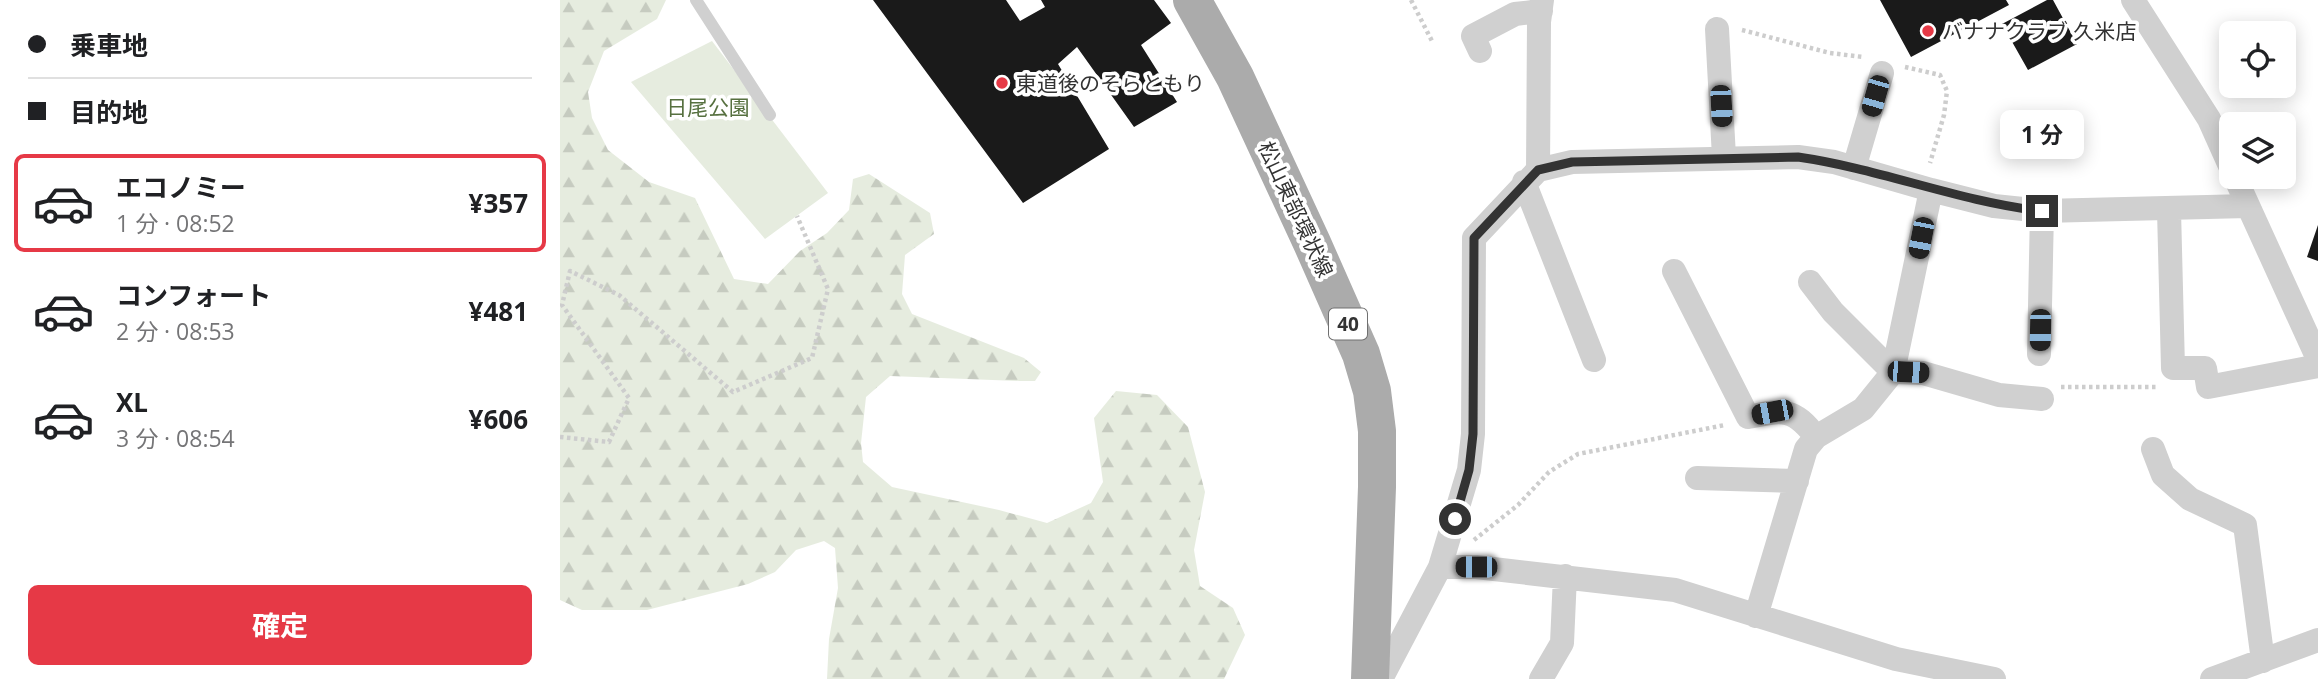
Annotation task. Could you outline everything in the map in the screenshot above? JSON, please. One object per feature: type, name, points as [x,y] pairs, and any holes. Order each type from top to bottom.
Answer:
[{"type":"main road","name":"松山東部環状線","points":[[1192,0],[1235,77],[1312,243],[1362,354],[1372,391],[1377,431],[1377,486],[1370,679]]},
{"type":"street","points":[[2133,0],[2209,120],[2219,142]]},
{"type":"street","points":[[1480,51],[1473,36],[1511,7],[1541,5],[1531,176],[1594,360]]},
{"type":"street","points":[[1717,29],[1724,157]]},
{"type":"street","points":[[1854,168],[1884,66]]},
{"type":"street","points":[[1381,679],[1440,567],[1470,458],[1474,238],[1531,176],[1572,162],[1798,157],[1854,168],[1994,206],[2042,211],[2248,206]]},
{"type":"street","points":[[1755,616],[1806,449],[1816,437],[1863,410],[1893,372],[1927,189]]},
{"type":"street","points":[[2240,189],[2318,359]]},
{"type":"street","points":[[2169,210],[2173,368],[2204,368],[2207,387],[2318,366]]},
{"type":"street","points":[[2039,354],[2042,211]]},
{"type":"street","points":[[1674,271],[1748,417],[1787,412],[1800,416],[1816,437]]},
{"type":"street","points":[[1810,282],[1833,313],[1893,372],[1923,373],[1999,395],[2042,399]]},
{"type":"street","points":[[2153,449],[2163,475],[2190,499],[2245,525],[2251,670]]},
{"type":"street","points":[[1697,478],[1797,481]]},
{"type":"street","points":[[1440,567],[1476,567],[1675,590],[1896,659],[1993,679]]},
{"type":"street","points":[[1541,679],[1562,643],[1565,576]]},
{"type":"street","points":[[2212,679],[2251,670],[2318,640]]},
{"type":"lane","points":[[696,0],[770,115]]},
{"type":"path","points":[[1411,0],[1433,43]]},
{"type":"path","points":[[1717,29],[1751,30],[1884,66],[1940,75],[1947,91],[1927,189]]},
{"type":"path","points":[[560,437],[610,442],[629,398],[562,305],[570,271],[619,295],[733,392],[812,358],[828,289],[797,216]]},
{"type":"path","points":[[1440,567],[1518,505],[1549,472],[1578,454],[1737,423],[1748,417]]},
{"type":"green space","points":[[560,0],[666,0],[657,19],[604,51],[588,92],[592,118],[608,150],[649,182],[695,198],[734,279],[768,284],[800,251],[827,233],[849,210],[853,179],[869,174],[930,213],[934,234],[905,255],[902,294],[912,314],[1024,358],[1041,372],[1035,381],[890,376],[866,397],[861,443],[863,462],[892,487],[1047,523],[1091,503],[1103,482],[1094,418],[1116,391],[1157,395],[1188,427],[1205,492],[1194,550],[1200,586],[1233,608],[1245,635],[1224,679],[827,679],[829,639],[838,588],[835,548],[824,541],[796,550],[775,572],[748,584],[647,610],[582,610],[560,600]]},
{"type":"green space","name":"日尾公園","points":[[712,41],[828,193],[765,239],[631,82]]},
{"type":"building","name":"東道後のそらともり","points":[[873,0],[1006,0],[1020,21],[1045,7],[1041,0],[1154,0],[1171,23],[1141,45],[1177,102],[1134,127],[1077,47],[1058,64],[1109,149],[1023,203]]},
{"type":"building","name":"バナナクラブ 久米店","points":[[1880,0],[2006,0],[2009,5],[1911,57]]},
{"type":"building","points":[[2047,0],[2053,0],[2077,44],[2028,70],[2002,24]]},
{"type":"building","points":[[2318,225],[2318,261],[2307,257]]},
{"type":"place","name":"バナナクラブ 久米店","points":[[1928,31]]},
{"type":"place","name":"東道後のそらともり","points":[[1002,83]]},
{"type":"route","points":[[1455,519],[1469,470],[1473,434],[1474,238],[1538,170],[1572,162],[1798,157],[1834,162],[1994,206],[2042,211]]}]
